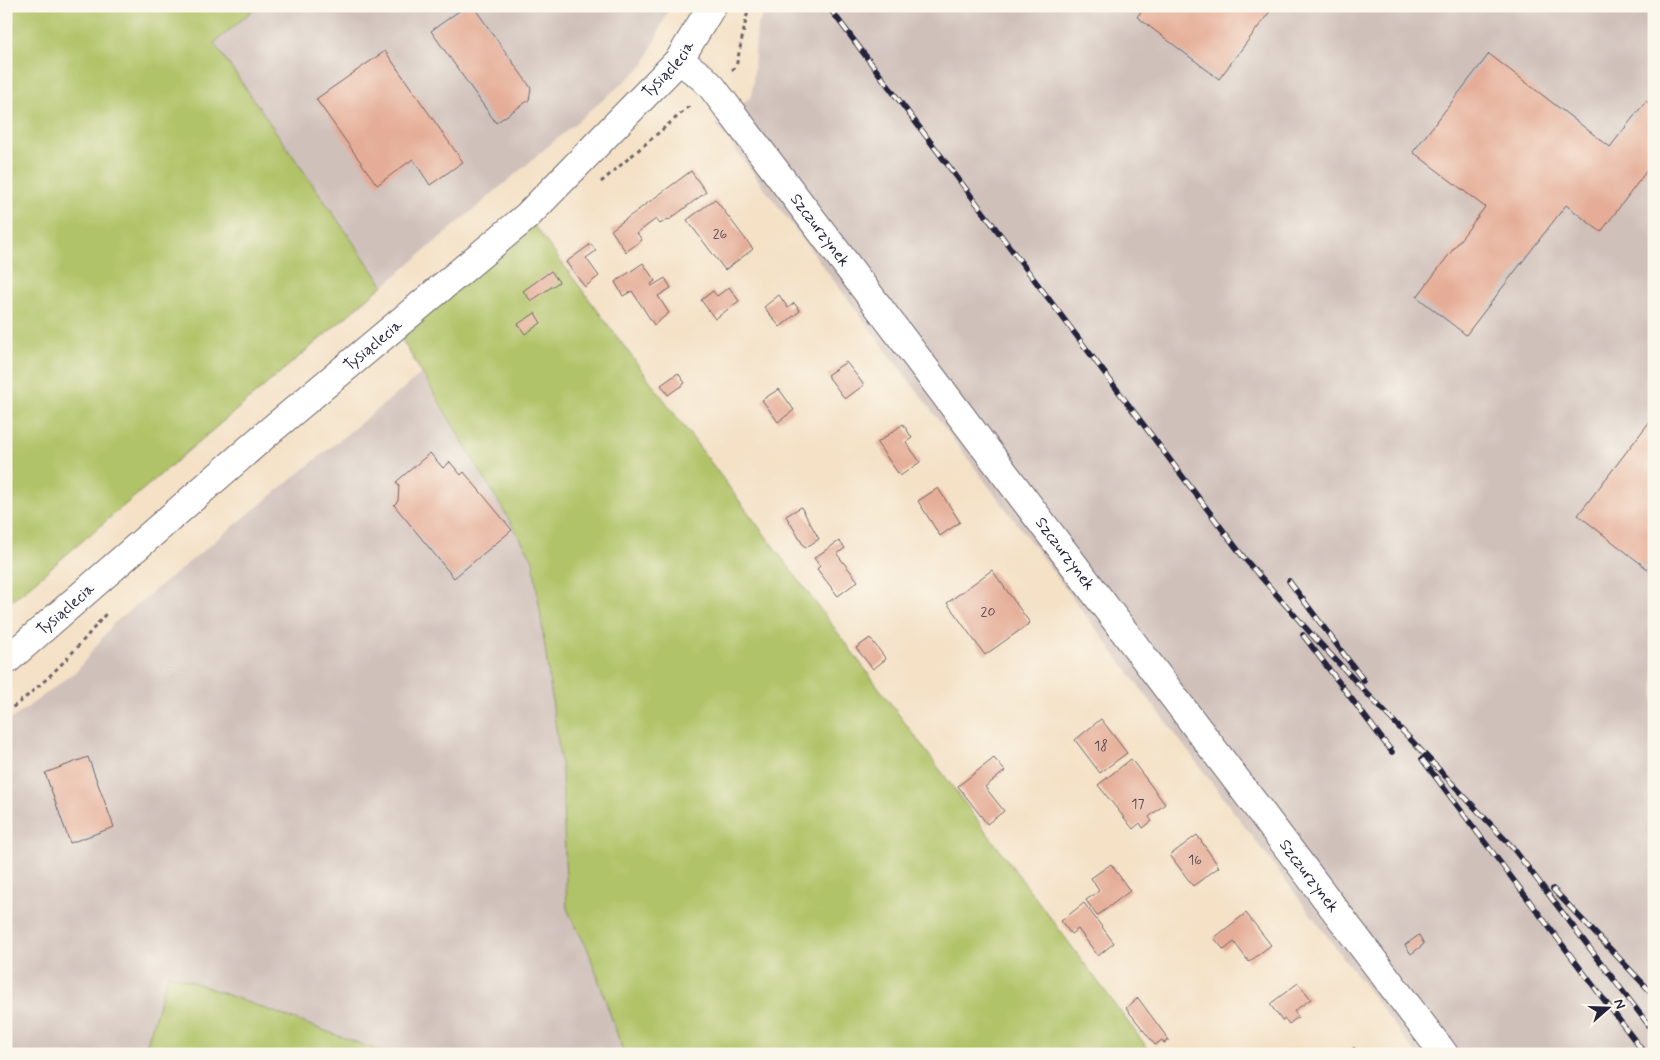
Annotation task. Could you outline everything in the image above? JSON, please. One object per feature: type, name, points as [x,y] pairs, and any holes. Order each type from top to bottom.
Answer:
[{"type":"street","name":"Tysiąclecia","points":[[6,661],[271,430],[527,216],[679,60],[712,6]]},
{"type":"street","name":"Szczurzynek","points":[[679,60],[702,76],[712,87],[1444,1054]]},
{"type":"shaded area","points":[[6,6],[670,6],[644,65],[6,606]]},
{"type":"shaded area","points":[[767,6],[1654,6],[1654,1054],[1416,1054],[716,124],[752,96],[757,27]]},
{"type":"shaded area","points":[[421,374],[533,560],[562,772],[567,909],[588,950],[624,1054],[388,1054],[168,973],[144,1054],[6,1054],[6,723],[77,671],[113,624]]},
{"type":"green space","points":[[6,6],[258,6],[214,43],[383,285],[6,606]]},
{"type":"green space","points":[[527,216],[1152,1054],[624,1054],[588,950],[567,909],[562,772],[533,560],[395,328]]},
{"type":"green space","points":[[168,973],[388,1054],[144,1054]]},
{"type":"building","points":[[466,6],[473,6],[531,88],[529,100],[496,123],[431,31]]},
{"type":"building","points":[[1145,6],[1274,6],[1219,79],[1137,17]]},
{"type":"building","points":[[385,51],[463,162],[430,185],[413,159],[377,185],[316,99]]},
{"type":"building","points":[[1489,54],[1610,147],[1646,101],[1654,107],[1654,161],[1601,232],[1566,205],[1466,335],[1417,297],[1485,207],[1413,152]]},
{"type":"building","points":[[691,171],[706,192],[669,220],[660,224],[656,219],[637,233],[642,240],[626,252],[611,230]]},
{"type":"building","points":[[715,199],[753,249],[725,270],[687,220]]},
{"type":"building","points":[[591,244],[596,251],[586,258],[599,276],[585,287],[566,262]]},
{"type":"building","points":[[643,263],[655,281],[651,284],[652,286],[665,278],[671,288],[658,296],[669,313],[654,325],[632,291],[623,296],[615,282]]},
{"type":"building","points":[[551,271],[559,282],[531,301],[523,291]]},
{"type":"building","points":[[729,287],[739,301],[715,319],[701,300],[713,291],[717,296]]},
{"type":"building","points":[[779,295],[788,308],[794,303],[800,311],[780,327],[764,307]]},
{"type":"building","points":[[535,313],[541,323],[525,334],[518,324]]},
{"type":"building","points":[[846,362],[864,385],[845,399],[827,375]]},
{"type":"building","points":[[678,373],[685,383],[668,395],[661,385]]},
{"type":"building","points":[[779,389],[794,410],[778,422],[762,400]]},
{"type":"building","points":[[1654,416],[1654,574],[1578,515]]},
{"type":"building","points":[[903,424],[912,438],[906,442],[920,462],[900,476],[877,443]]},
{"type":"building","points":[[430,453],[443,468],[450,462],[461,475],[464,472],[512,530],[454,578],[394,505],[398,501],[399,486],[396,482]]},
{"type":"building","points":[[938,488],[960,522],[940,536],[918,501]]},
{"type":"building","points":[[801,507],[819,539],[805,548],[786,516]]},
{"type":"building","points":[[839,541],[845,548],[837,554],[858,581],[838,596],[817,569],[820,566],[814,558]]},
{"type":"building","points":[[992,570],[1030,623],[985,655],[947,603]]},
{"type":"building","points":[[870,638],[886,659],[873,669],[856,648]]},
{"type":"building","points":[[1101,719],[1127,753],[1100,773],[1075,740]]},
{"type":"building","points":[[88,757],[114,827],[70,843],[45,773]]},
{"type":"building","points":[[994,758],[1005,771],[985,787],[1004,811],[987,824],[958,786]]},
{"type":"building","points":[[1131,759],[1165,804],[1149,817],[1152,821],[1143,828],[1140,823],[1133,829],[1098,785]]},
{"type":"building","points":[[1197,835],[1219,867],[1193,886],[1170,855]]},
{"type":"building","points":[[1111,864],[1130,891],[1097,916],[1086,900],[1099,891],[1091,878]]},
{"type":"building","points":[[1084,903],[1114,943],[1098,956],[1078,929],[1071,934],[1061,921]]},
{"type":"building","points":[[1246,913],[1271,945],[1249,962],[1234,942],[1224,950],[1214,938]]},
{"type":"building","points":[[1419,935],[1424,944],[1411,954],[1405,945]]},
{"type":"building","points":[[1298,983],[1311,999],[1294,1011],[1298,1017],[1289,1024],[1285,1019],[1282,1021],[1270,1004]]},
{"type":"building","points":[[1138,998],[1169,1040],[1164,1043],[1162,1040],[1155,1045],[1126,1008]]},
{"type":"building","points":[[1354,1047],[1360,1054],[1346,1054]]},
{"type":"railway","points":[[828,6],[1244,558],[1313,636],[1513,848],[1654,1032]]},
{"type":"railway","points":[[1289,581],[1364,681]]},
{"type":"railway","points":[[1303,635],[1392,752]]},
{"type":"railway","points":[[1422,759],[1645,1054]]},
{"type":"railway","points":[[1553,889],[1654,995]]}]
